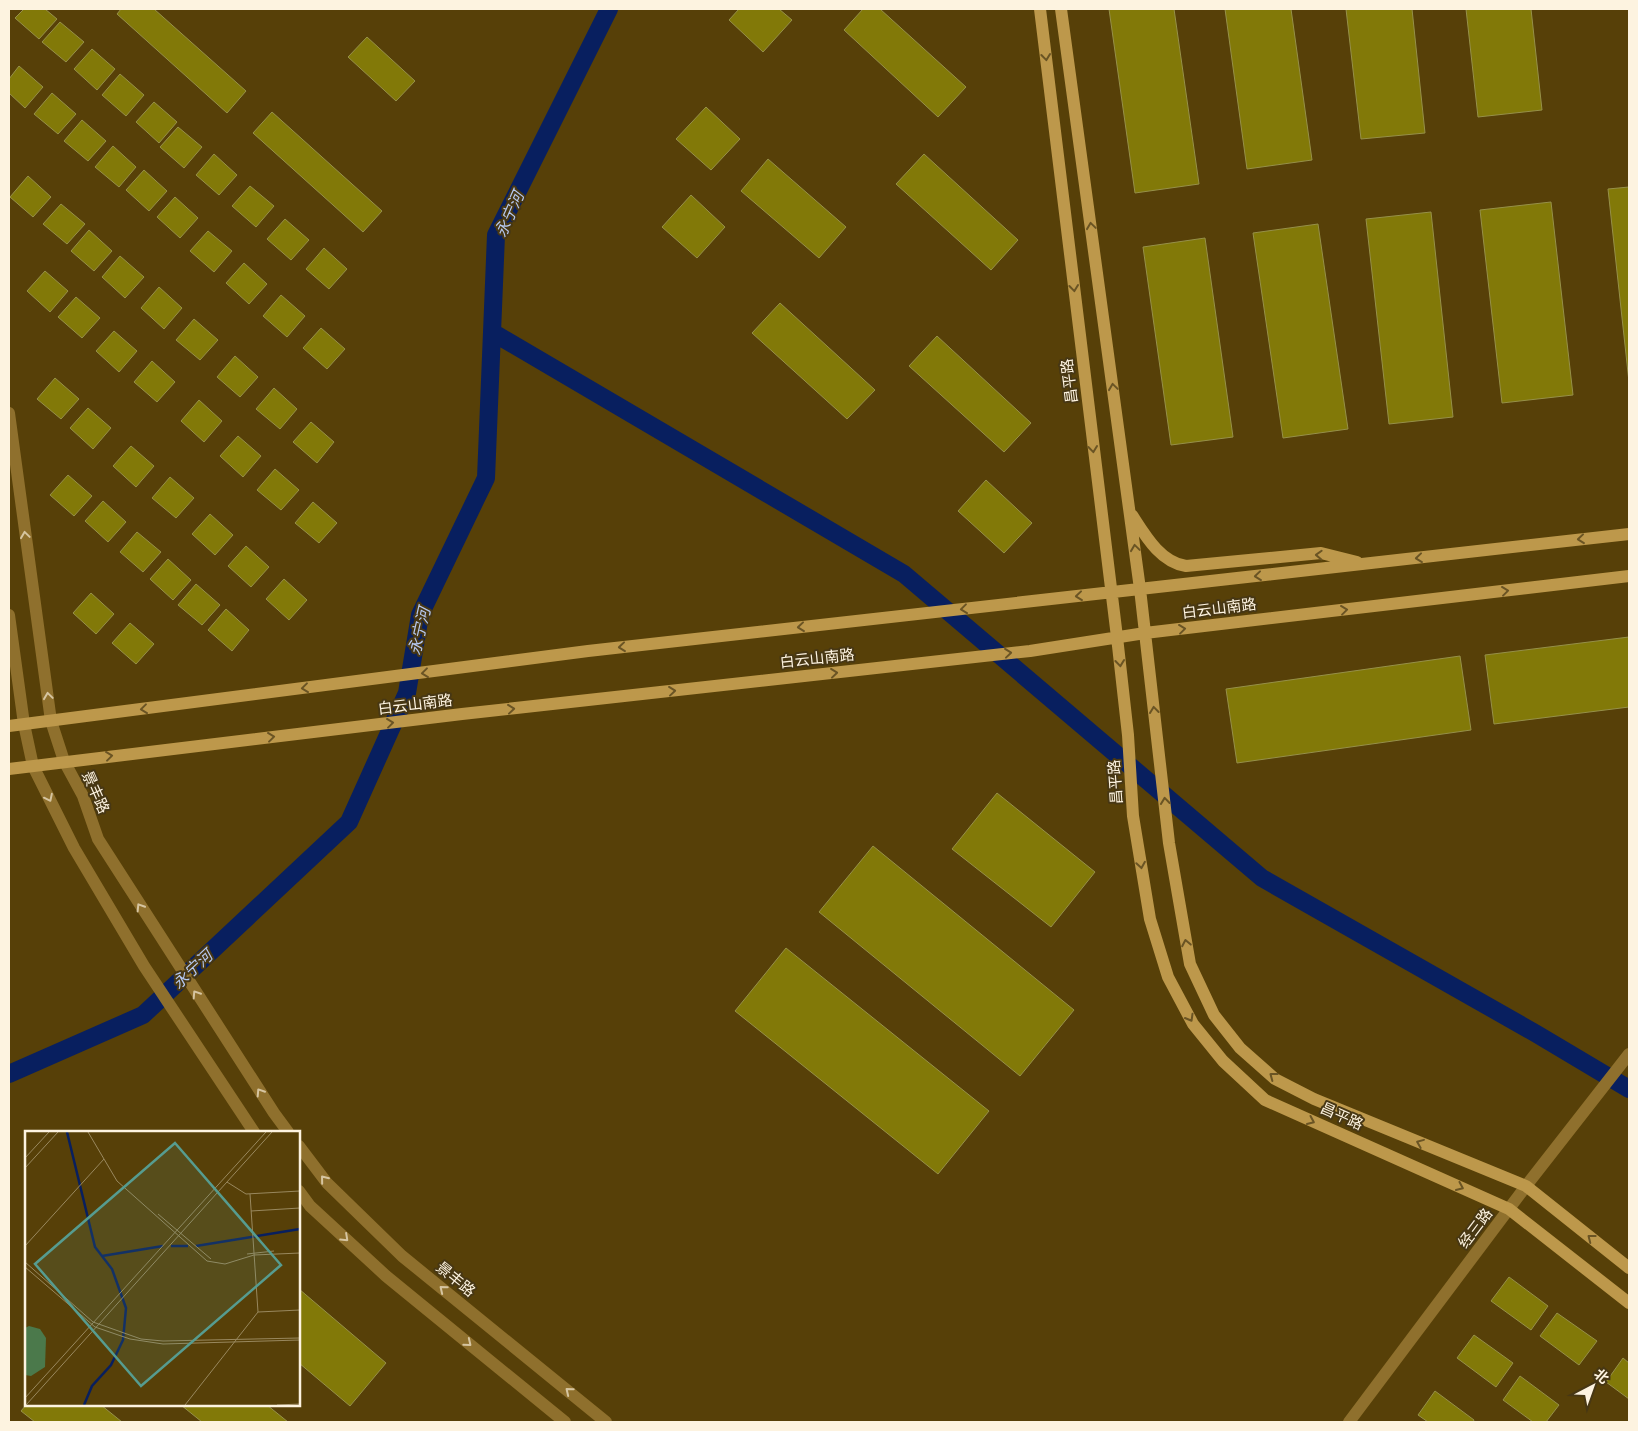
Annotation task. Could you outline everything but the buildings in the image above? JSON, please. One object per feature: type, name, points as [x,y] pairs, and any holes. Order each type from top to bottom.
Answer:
[{"type":"main road","name":"昌平路","points":[[1040,9],[1117,637],[1128,735],[1133,816],[1150,919],[1168,977],[1193,1024],[1222,1061],[1265,1100],[1509,1209],[1629,1303]]},
{"type":"main road","name":"昌平路","points":[[1061,9],[1140,589],[1169,843],[1190,964],[1214,1015],[1240,1048],[1275,1079],[1314,1099],[1526,1186],[1629,1268]]},
{"type":"main road","points":[[1130,512],[1152,544],[1176,564],[1186,566],[1321,553],[1367,564]]},
{"type":"main road","name":"白云山南路","points":[[9,726],[588,651],[1629,534]]},
{"type":"main road","name":"白云山南路","points":[[9,769],[462,714],[1030,651],[1145,633],[1629,576]]},
{"type":"street","name":"景丰路","points":[[9,413],[51,721],[64,762],[83,796],[98,839],[166,948],[287,1131]]},
{"type":"street","points":[[9,615],[24,724],[33,766],[74,848],[144,966],[253,1131]]},
{"type":"street","name":"经三路","points":[[1349,1422],[1526,1186],[1629,1055]]},
{"type":"street","name":"景丰路","points":[[300,1147],[327,1183],[402,1256],[606,1422]]},
{"type":"street","points":[[300,1192],[310,1206],[386,1276],[565,1422]]},
{"type":"waterway","name":"永宁河","points":[[9,1074],[143,1015],[349,822],[407,693],[420,615],[486,478],[496,235],[609,9]]},
{"type":"waterway","points":[[492,332],[904,574],[1262,878],[1535,1033],[1629,1089]]}]
